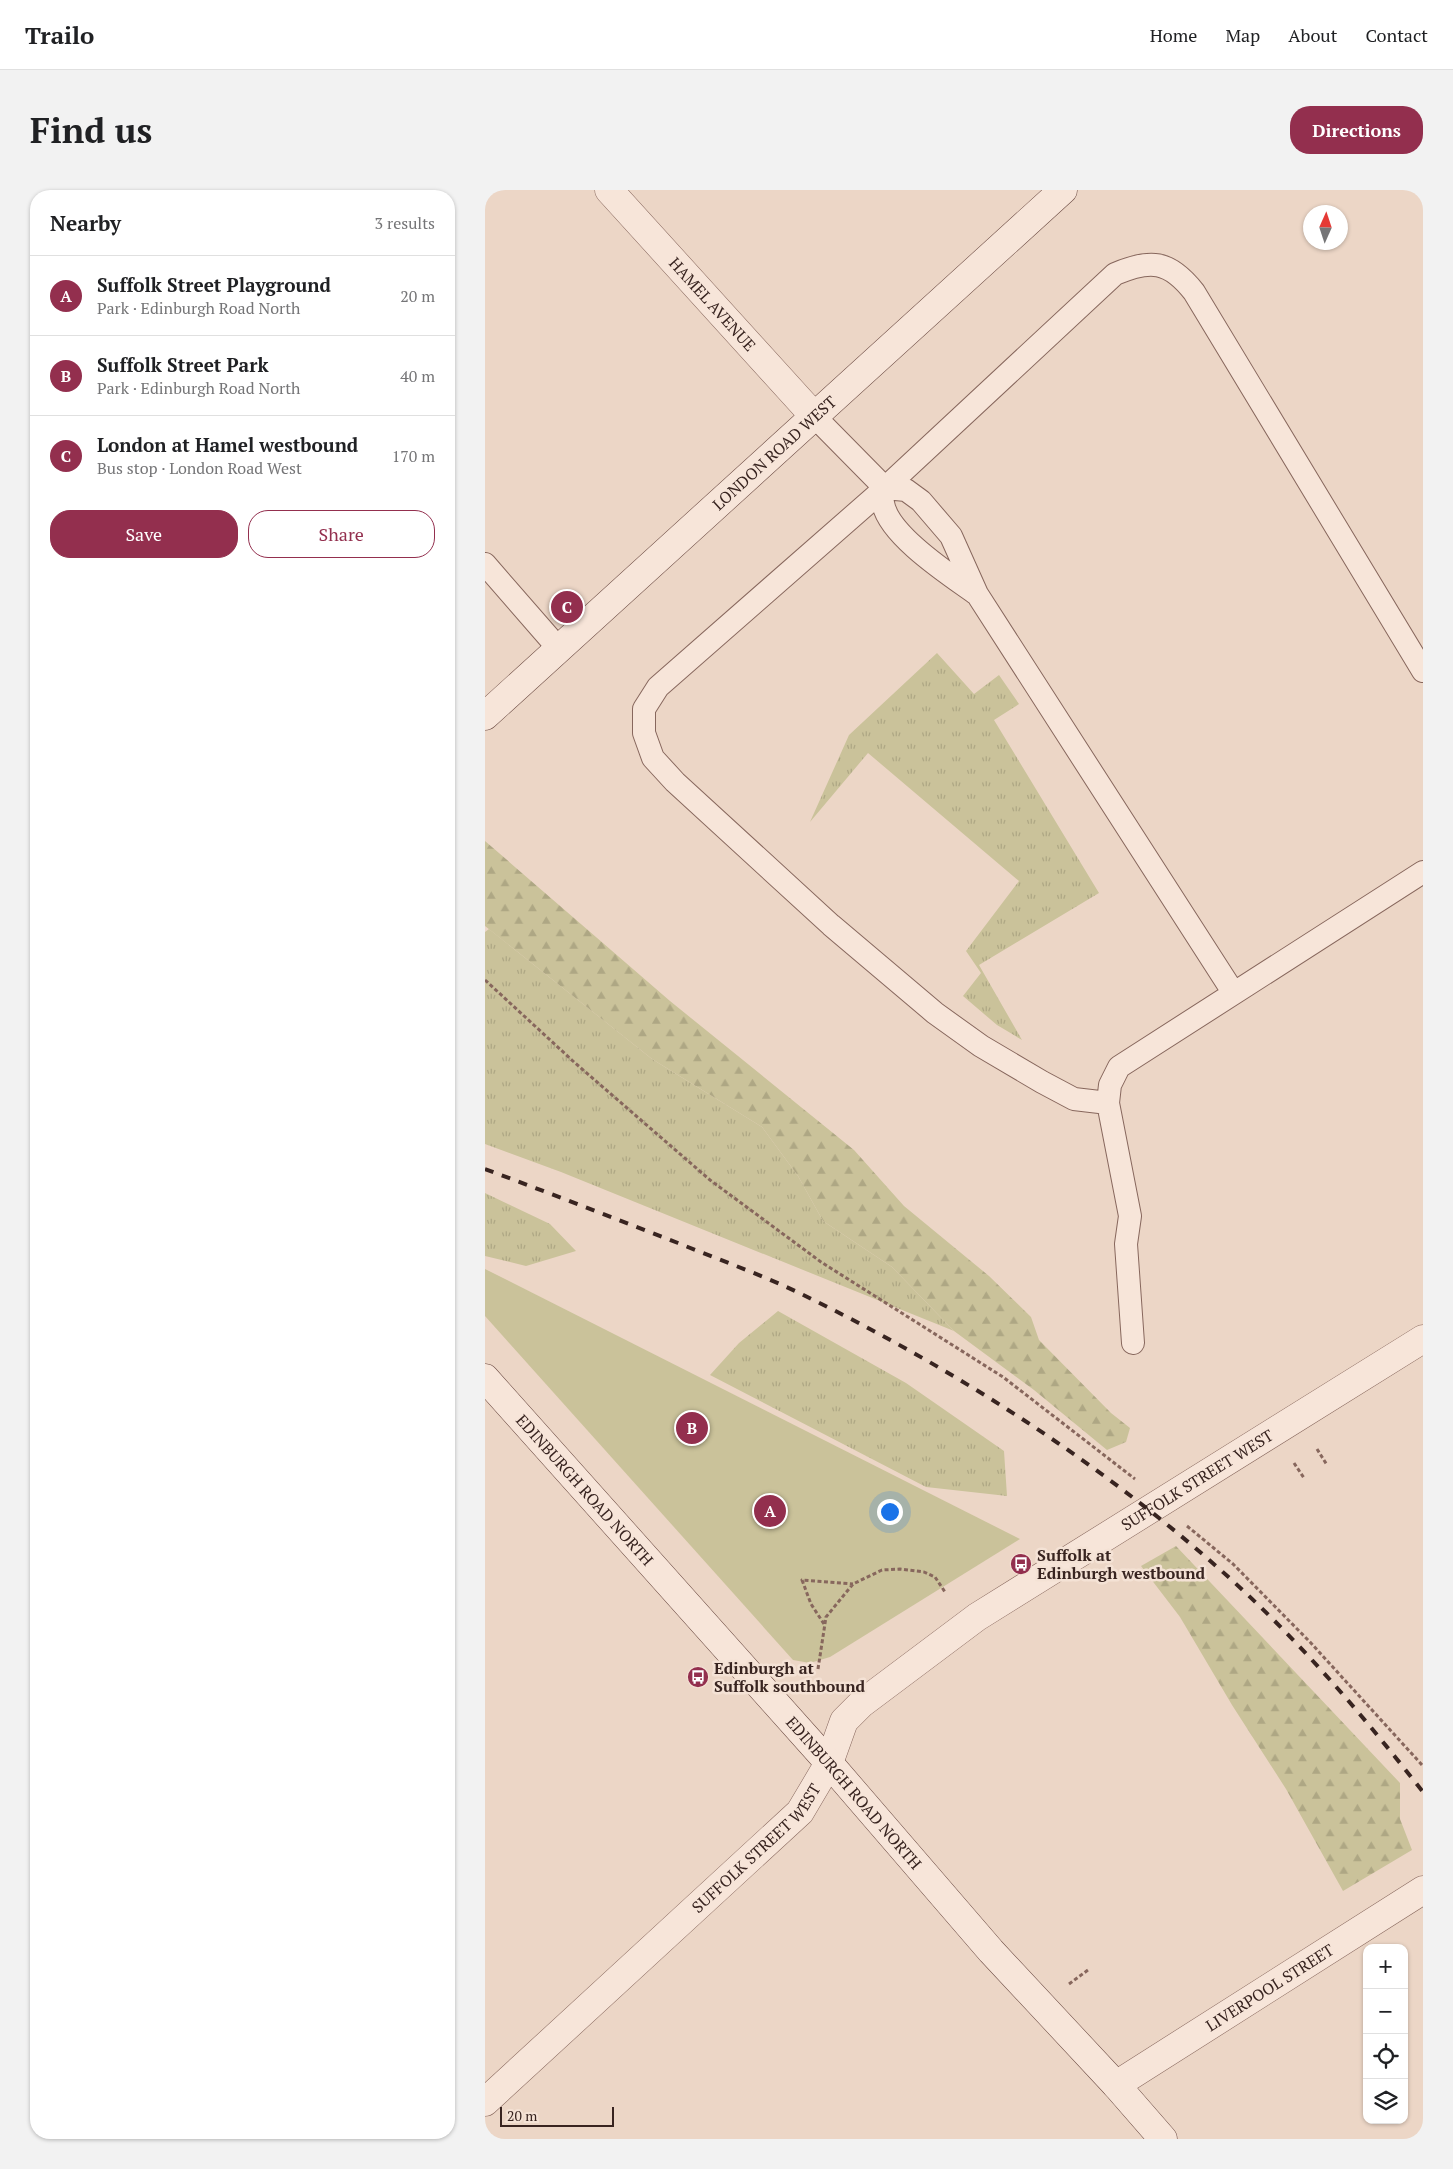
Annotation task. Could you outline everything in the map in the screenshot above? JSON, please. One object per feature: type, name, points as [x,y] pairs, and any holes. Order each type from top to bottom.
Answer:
[{"type":"street","name":"HAMEL AVENUE","points":[[609,190],[815,417]]},
{"type":"street","name":"LONDON ROAD WEST","points":[[485,716],[1063,190]]},
{"type":"street","name":"SUFFOLK STREET WEST","points":[[485,2102],[800,1812],[829,1763],[844,1720],[861,1704],[977,1618],[1423,1339]]},
{"type":"street","name":"EDINBURGH ROAD NORTH","points":[[485,1378],[829,1763],[991,1951],[1116,2085],[1163,2139]]},
{"type":"street","name":"LIVERPOOL STREET","points":[[1116,2085],[1423,1890]]},
{"type":"lane","points":[[1108,1104],[1074,1098],[1042,1082],[981,1046],[935,1014],[831,925],[675,782],[653,758],[644,733],[643,709],[657,687],[885,488],[1115,274],[1138,264],[1153,264],[1183,278],[1194,292],[1423,671]]},
{"type":"lane","points":[[815,417],[885,488],[906,490],[921,501],[951,536],[977,594],[1233,992]]},
{"type":"lane","points":[[885,488],[883,503],[892,523],[929,560],[977,594]]},
{"type":"lane","points":[[485,564],[559,649]]},
{"type":"lane","points":[[1133,1343],[1126,1244],[1130,1216],[1108,1104],[1110,1085],[1119,1067],[1233,992],[1423,872]]},
{"type":"path","points":[[485,980],[710,1180],[821,1262],[1003,1377],[1126,1470],[1139,1482]]},
{"type":"path","points":[[1317,1450],[1327,1465]]},
{"type":"path","points":[[1294,1463],[1303,1478]]},
{"type":"path","points":[[1189,1528],[1233,1564],[1310,1642],[1423,1766]]},
{"type":"path","points":[[818,1669],[824,1625],[835,1604],[853,1584],[882,1570],[900,1569],[924,1572],[935,1577],[945,1592]]},
{"type":"path","points":[[824,1625],[811,1604],[802,1580],[853,1584]]},
{"type":"path","points":[[1065,1987],[1088,1970]]},
{"type":"green space","points":[[937,653],[974,694],[999,675],[1019,704],[994,720],[1099,893],[979,965],[1022,1040],[997,1025],[963,996],[981,973],[966,951],[1019,881],[868,753],[810,822],[849,735]]},
{"type":"green space","points":[[485,841],[670,1001],[854,1150],[904,1206],[989,1276],[1031,1317],[1039,1340],[1111,1413],[1130,1428],[1126,1442],[1107,1450],[1034,1390],[954,1331],[892,1267],[823,1221],[798,1176],[762,1127],[652,1059],[485,926]]},
{"type":"green space","points":[[489,929],[652,1059],[762,1127],[798,1176],[823,1221],[892,1267],[954,1331],[561,1172],[485,1144],[485,932]]},
{"type":"green space","points":[[485,1193],[550,1224],[576,1251],[526,1266],[485,1256]]},
{"type":"green space","points":[[485,1269],[1020,1539],[830,1657],[810,1663],[793,1660],[485,1316]]},
{"type":"green space","points":[[778,1311],[906,1383],[1004,1451],[1007,1496],[926,1487],[710,1375],[739,1343]]},
{"type":"green space","points":[[1176,1546],[1400,1783],[1400,1819],[1412,1850],[1343,1891],[1286,1789],[1232,1705],[1180,1617],[1141,1566]]},
{"type":"railway","points":[[485,1169],[752,1272],[795,1291],[912,1352],[1025,1421],[1081,1459],[1134,1499],[1186,1540],[1261,1607],[1333,1683],[1423,1792]]},
{"type":"place","name":"London at Hamel westbound","points":[[567,607]]},
{"type":"place","name":"Suffolk Street Park","points":[[692,1428]]},
{"type":"place","name":"Suffolk Street Playground","points":[[770,1511]]},
{"type":"place","name":"Suffolk at Edinburgh westbound","points":[[1021,1564]]},
{"type":"place","name":"Edinburgh at Suffolk southbound","points":[[698,1677]]}]
